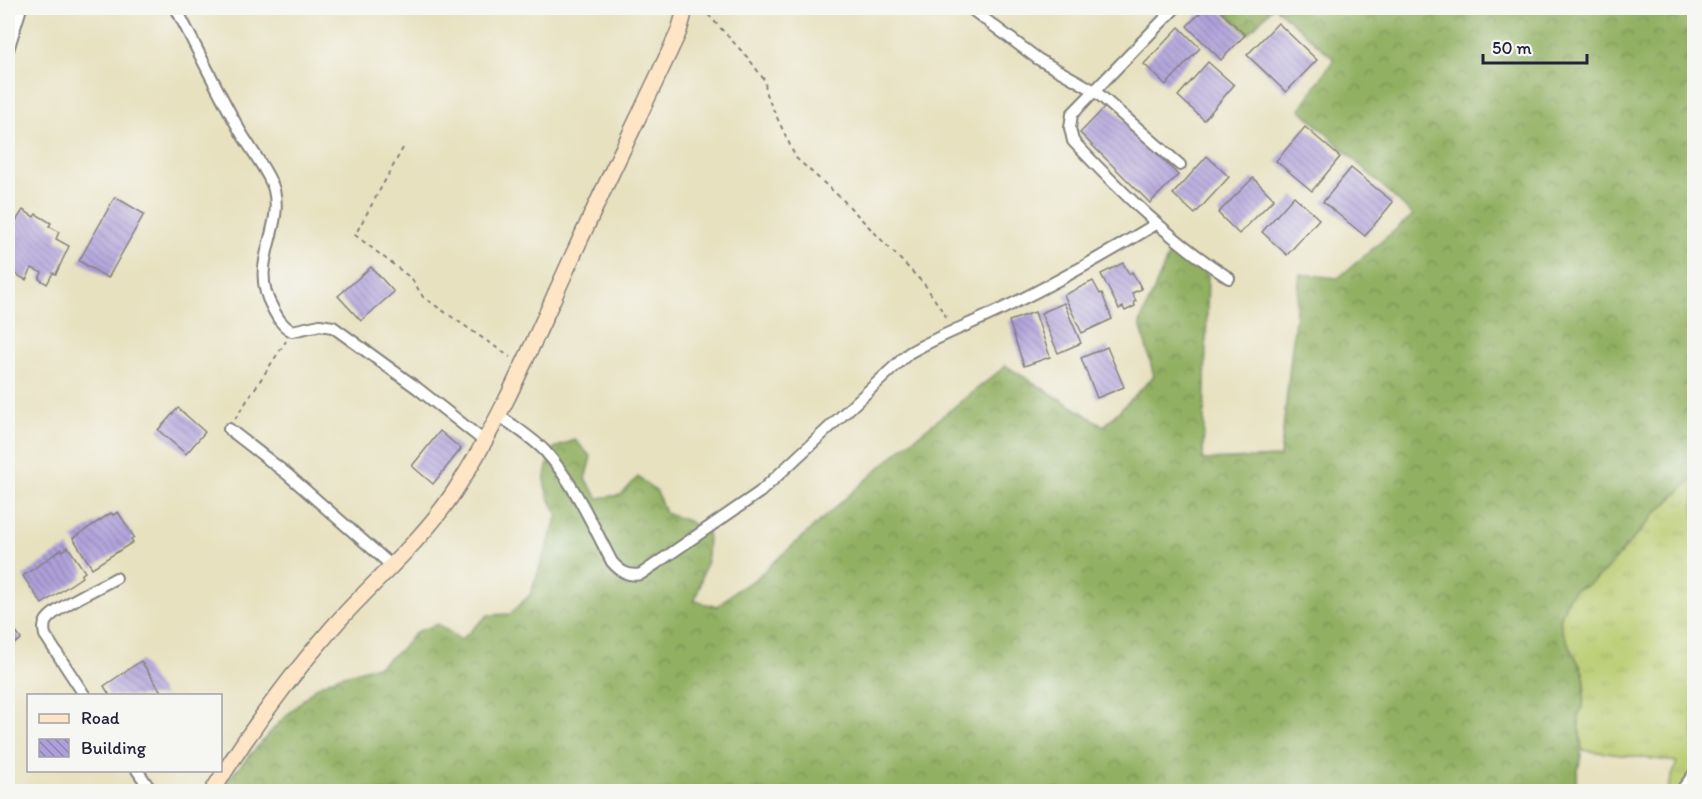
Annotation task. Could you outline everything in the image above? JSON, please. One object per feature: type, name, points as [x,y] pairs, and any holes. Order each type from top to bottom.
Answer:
[{"type":"street","points":[[8,50],[21,8]]},
{"type":"street","points":[[176,8],[239,130],[274,189],[276,203],[264,257],[263,279],[267,298],[278,317],[286,328],[292,331],[320,325],[333,327],[417,388],[484,441]]},
{"type":"street","points":[[970,8],[1038,59],[1095,91],[1180,165]]},
{"type":"street","points":[[1175,8],[1072,114],[1070,128],[1073,141],[1156,224],[1197,257],[1228,278]]},
{"type":"street","points":[[212,792],[266,713],[333,627],[429,526],[454,492],[498,415],[687,11]]},
{"type":"street","points":[[498,415],[523,432],[546,453],[567,481],[612,561],[620,571],[635,575],[641,574],[760,492],[909,353],[1055,282],[1156,224]]},
{"type":"street","points":[[229,429],[287,474],[392,566]]},
{"type":"street","points":[[84,694],[45,635],[43,628],[47,620],[60,610],[116,578]]},
{"type":"street","points":[[8,765],[8,771]]},
{"type":"street","points":[[138,772],[152,792]]},
{"type":"street","points":[[1680,792],[1695,774]]},
{"type":"path","points":[[702,8],[749,59],[765,81],[766,94],[796,158],[842,199],[925,285],[956,331]]},
{"type":"path","points":[[403,148],[355,235],[412,279],[423,297],[522,365]]},
{"type":"path","points":[[229,429],[292,331]]},
{"type":"green space","points":[[1221,8],[1272,8],[1248,34]]},
{"type":"green space","points":[[1276,8],[1694,8],[1694,478],[1656,513],[1604,572],[1586,586],[1575,589],[1568,598],[1560,620],[1562,631],[1583,672],[1585,683],[1583,705],[1578,715],[1582,750],[1574,791],[222,792],[224,784],[278,724],[316,687],[337,677],[380,665],[400,650],[416,632],[438,624],[461,640],[488,615],[510,614],[530,595],[558,515],[548,497],[545,482],[547,467],[554,448],[575,440],[591,457],[585,479],[598,498],[621,495],[638,477],[657,492],[665,513],[688,521],[708,532],[707,560],[695,601],[717,607],[735,591],[754,580],[902,448],[1006,366],[1104,426],[1154,376],[1140,323],[1172,247],[1208,275],[1203,460],[1280,457],[1300,274],[1338,278],[1413,215],[1300,109],[1334,59]]},
{"type":"green space","points":[[1694,478],[1694,791],[1667,791],[1677,762],[1582,750],[1578,715],[1583,705],[1585,683],[1583,672],[1562,631],[1560,620],[1568,598],[1575,589],[1586,586],[1604,572],[1656,513]]},
{"type":"building","points":[[1205,8],[1217,8],[1245,35],[1221,60],[1187,26]]},
{"type":"building","points":[[1278,23],[1317,60],[1286,92],[1247,55]]},
{"type":"building","points":[[1179,27],[1200,48],[1166,85],[1144,64]]},
{"type":"building","points":[[1208,62],[1234,85],[1204,120],[1178,96]]},
{"type":"building","points":[[1108,104],[1178,175],[1150,203],[1080,133]]},
{"type":"building","points":[[1305,127],[1340,157],[1312,191],[1276,161]]},
{"type":"building","points":[[1207,156],[1229,177],[1195,214],[1173,194]]},
{"type":"building","points":[[1351,168],[1393,202],[1365,236],[1323,202]]},
{"type":"building","points":[[1253,178],[1274,199],[1239,234],[1218,213]]},
{"type":"building","points":[[1294,196],[1319,219],[1287,255],[1262,232]]},
{"type":"building","points":[[115,197],[144,214],[108,278],[79,261]]},
{"type":"building","points":[[8,210],[15,214],[12,219],[16,221],[23,210],[34,217],[36,214],[51,223],[49,226],[59,232],[56,239],[69,246],[56,274],[53,273],[47,284],[39,279],[42,273],[32,268],[26,280],[8,270]]},
{"type":"building","points":[[1123,263],[1129,274],[1132,272],[1142,289],[1132,293],[1136,301],[1135,306],[1125,311],[1123,307],[1119,309],[1101,274]]},
{"type":"building","points":[[371,267],[394,292],[361,321],[338,296]]},
{"type":"building","points":[[1093,281],[1100,294],[1102,293],[1112,319],[1082,333],[1064,295]]},
{"type":"building","points":[[1064,303],[1081,343],[1058,353],[1041,313]]},
{"type":"building","points":[[1035,312],[1050,357],[1024,366],[1009,321]]},
{"type":"building","points":[[1107,347],[1124,387],[1097,398],[1081,358]]},
{"type":"building","points":[[178,408],[205,432],[186,454],[158,430]]},
{"type":"building","points":[[440,431],[461,449],[433,484],[412,466]]},
{"type":"building","points":[[118,512],[134,537],[131,539],[133,542],[92,568],[73,538],[111,513],[113,515]]},
{"type":"building","points":[[68,547],[85,572],[81,575],[82,577],[42,604],[23,576]]},
{"type":"building","points":[[10,624],[21,639],[14,644],[8,636]]},
{"type":"building","points":[[141,661],[163,694],[109,694],[104,686]]}]
